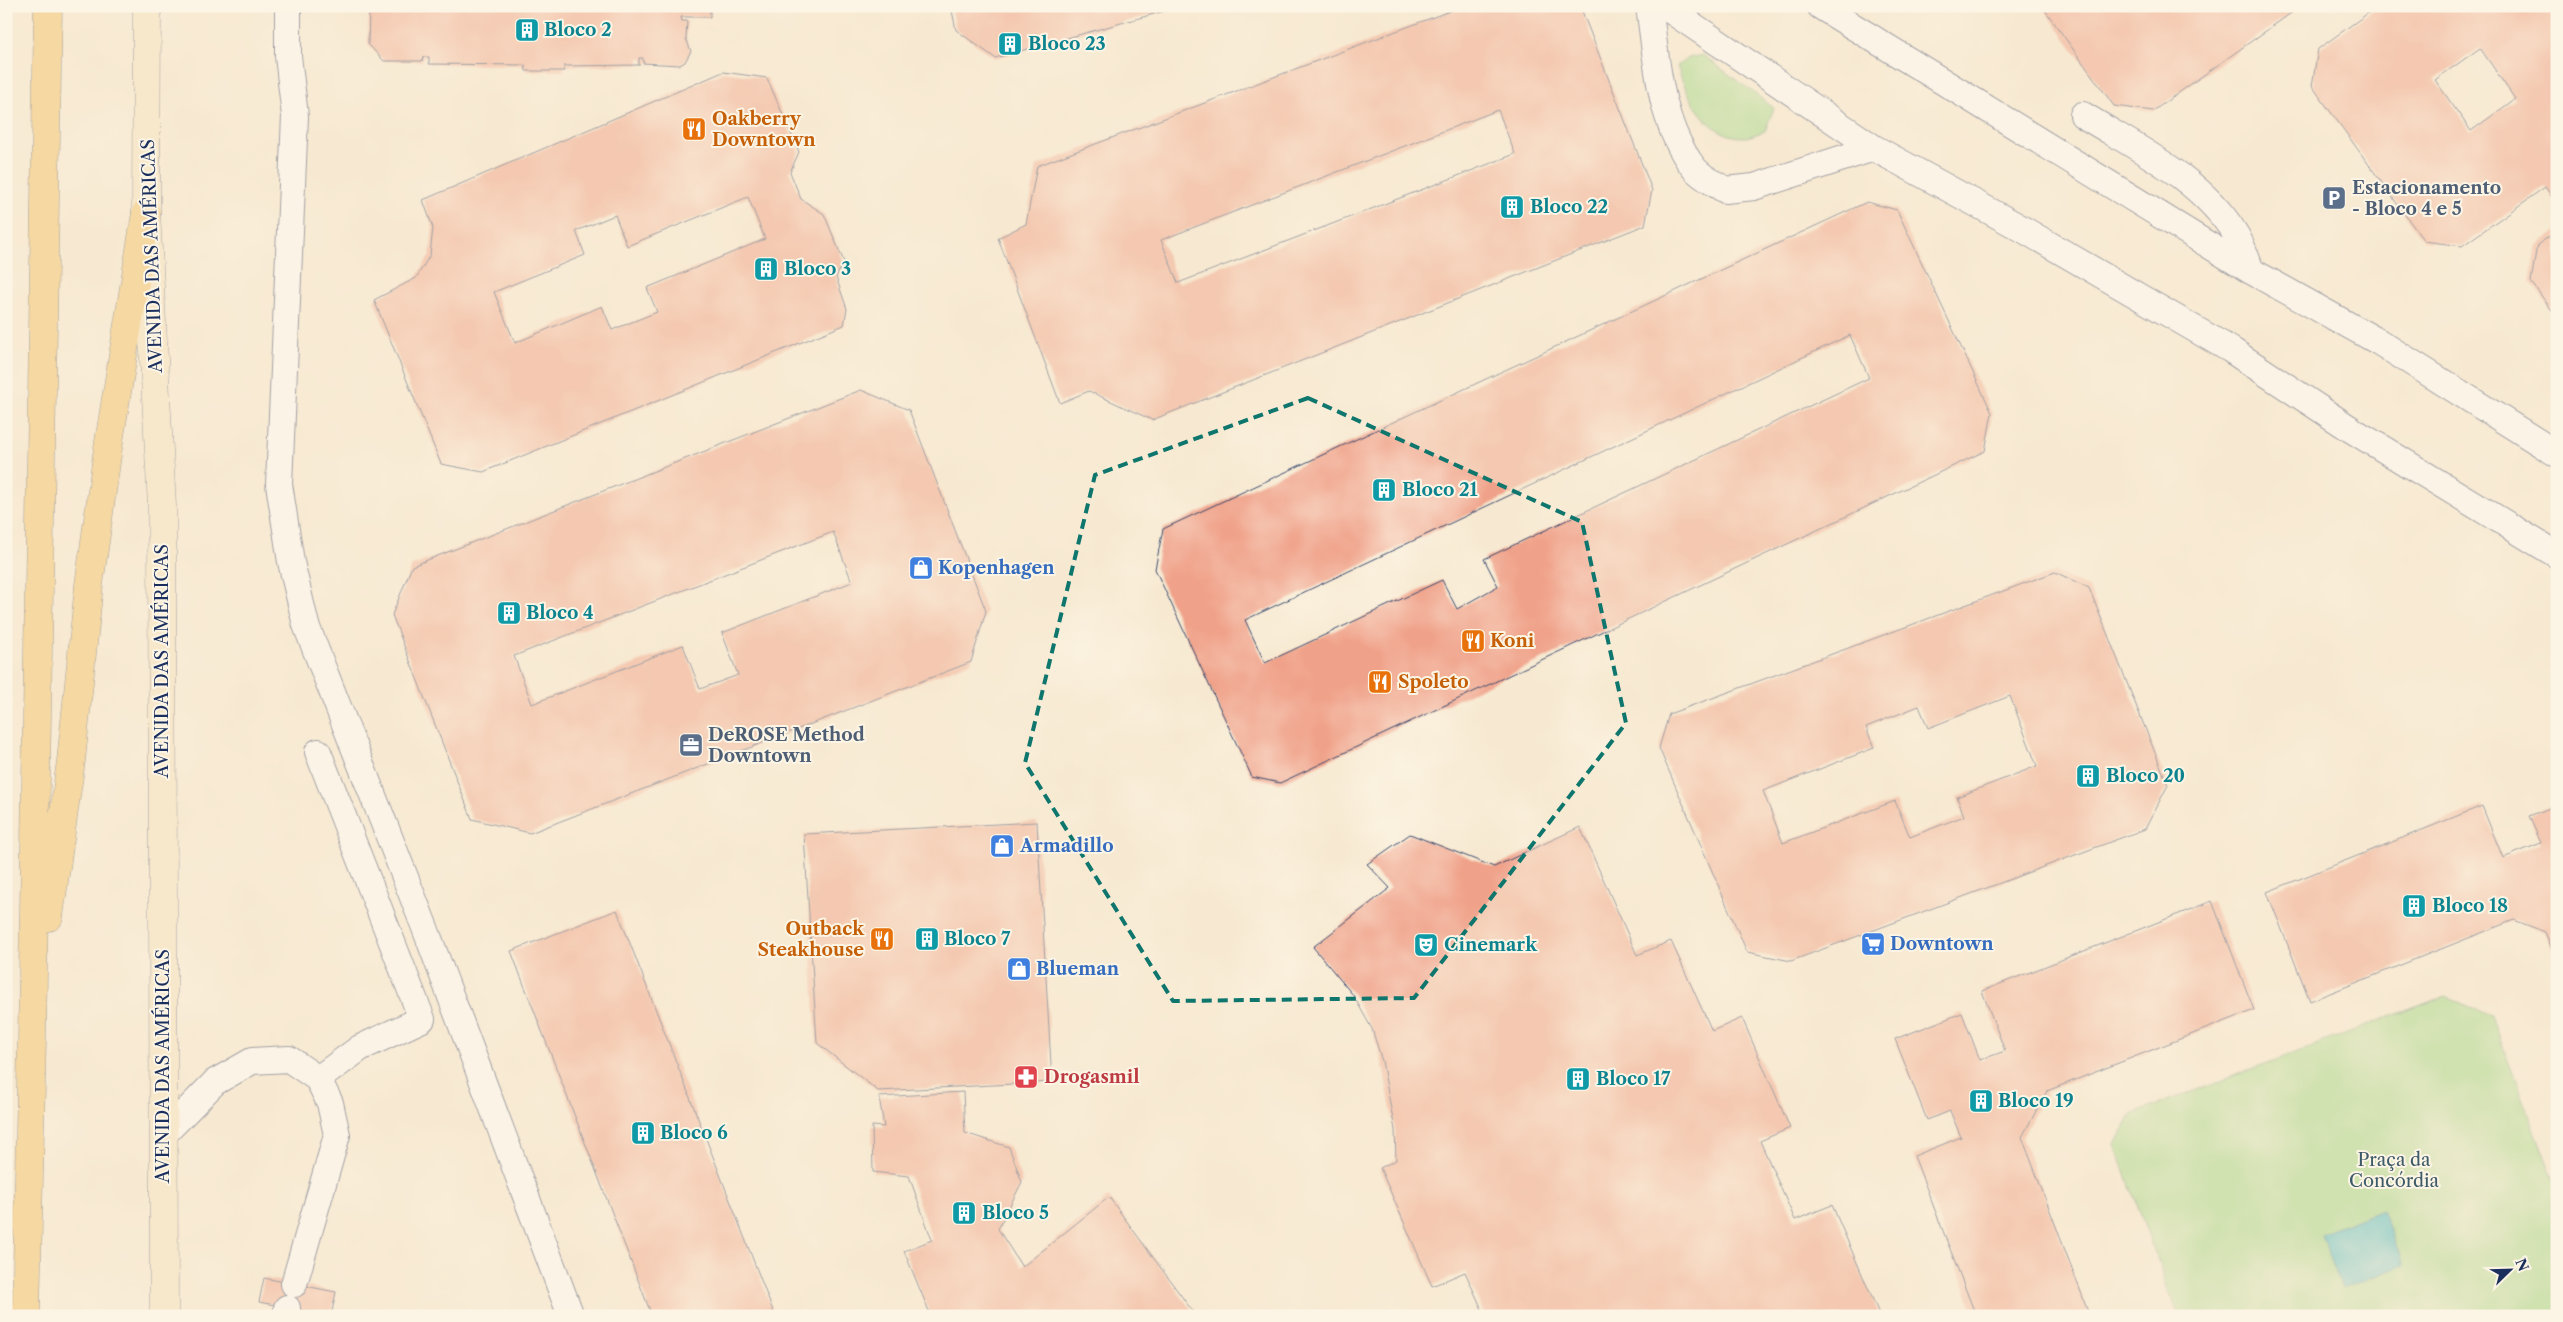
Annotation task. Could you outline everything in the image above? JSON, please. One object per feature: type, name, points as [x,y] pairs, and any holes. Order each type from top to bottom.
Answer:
[{"type":"highway","points":[[26,1316],[48,6]]},
{"type":"highway","points":[[32,1038],[71,761],[89,585],[108,448],[146,213]]},
{"type":"main road","name":"AVENIDA DAS AMÉRICAS","points":[[147,6],[146,213],[162,506],[164,1316]]},
{"type":"lane","points":[[288,6],[288,56],[295,116],[279,484],[291,562],[306,625],[425,928],[571,1316]]},
{"type":"lane","points":[[1649,6],[1661,89],[1673,134],[1695,169],[1725,190],[1754,187],[1874,148]]},
{"type":"lane","points":[[1664,6],[1874,148],[2019,227],[2231,350],[2352,430],[2557,554]]},
{"type":"lane","points":[[1820,6],[2251,271],[2379,342],[2557,454]]},
{"type":"lane","points":[[2083,115],[2184,177],[2221,213],[2238,237],[2251,271]]},
{"type":"lane","points":[[318,752],[422,1019],[360,1048],[318,1079]]},
{"type":"lane","points":[[163,1135],[215,1082],[252,1062],[289,1059],[318,1079],[330,1103],[337,1135],[289,1302]]},
{"type":"highlighted area","points":[[1308,398],[1582,522],[1626,723],[1414,998],[1173,1001],[1025,763],[1095,475]]},
{"type":"green space","points":[[1703,55],[1774,108],[1765,131],[1746,137],[1732,136],[1720,131],[1701,114],[1681,78],[1677,66],[1688,58]]},
{"type":"green space","name":"Praça da Concórdia","points":[[2445,996],[2491,1016],[2557,1188],[2557,1316],[2178,1316],[2115,1145],[2133,1114]]},
{"type":"water","points":[[2382,1210],[2404,1265],[2342,1289],[2321,1234]]},
{"type":"building","name":"Bloco 2","points":[[372,6],[710,6],[710,17],[681,17],[682,21],[687,21],[686,39],[691,51],[685,62],[680,65],[643,63],[643,58],[639,58],[639,65],[564,66],[564,71],[526,71],[525,65],[429,64],[429,57],[423,57],[422,61],[384,61],[368,44],[369,11],[372,10]]},
{"type":"building","name":"Bloco 23","points":[[951,6],[1179,7],[995,58],[956,30]]},
{"type":"building","name":"Bloco 22","points":[[1463,6],[1580,6],[1652,190],[1645,225],[1152,420],[1089,391],[1060,403],[998,238],[1026,224],[1037,166]],"holes":[[[1498,110],[1515,154],[1178,283],[1161,240]]]},
{"type":"building","points":[[2042,6],[2301,6],[2153,111],[2114,106]]},
{"type":"building","points":[[2378,6],[2557,6],[2557,204],[2545,187],[2462,246],[2424,241],[2312,86],[2318,49]],"holes":[[[2480,48],[2515,99],[2471,131],[2435,80]]]},
{"type":"building","name":"Bloco 3","points":[[723,72],[767,78],[799,152],[790,172],[801,199],[824,214],[844,262],[836,277],[847,309],[844,325],[483,472],[441,464],[374,300],[416,278],[430,255],[433,228],[423,200]],"holes":[[[748,197],[765,239],[647,288],[657,312],[612,330],[602,306],[515,343],[494,292],[585,255],[576,231],[615,215],[627,246]]]},
{"type":"building","name":"Bloco 21","points":[[1867,202],[1897,210],[1992,413],[1985,451],[1280,783],[1252,777],[1155,569],[1163,529]],"holes":[[[1850,335],[1869,378],[1484,559],[1498,586],[1457,609],[1442,580],[1265,663],[1245,620]]]},
{"type":"building","points":[[2557,231],[2557,317],[2531,282],[2537,245]]},
{"type":"building","name":"Bloco 4","points":[[861,390],[909,410],[986,611],[971,662],[530,833],[472,819],[392,615],[412,566]],"holes":[[[833,532],[852,582],[722,633],[738,675],[700,689],[683,645],[532,704],[514,656]]]},
{"type":"building","name":"Bloco 20","points":[[2055,572],[2089,588],[2168,785],[2145,829],[1791,961],[1747,952],[1659,748],[1669,714]],"holes":[[[2010,696],[2037,766],[1957,797],[1964,816],[1910,837],[1895,801],[1783,843],[1763,791],[1874,748],[1866,727],[1919,706],[1928,728]]]},
{"type":"building","name":"Bloco 18","points":[[2557,805],[2557,962],[2545,932],[2514,920],[2310,1001],[2267,892],[2482,806],[2503,858],[2541,843],[2529,816]]},
{"type":"building","name":"Bloco 7","points":[[1037,822],[1052,1082],[878,1091],[817,1043],[804,834]]},
{"type":"building","name":"Bloco 17","points":[[1580,827],[1637,955],[1671,941],[1712,1031],[1742,1018],[1790,1128],[1760,1141],[1795,1220],[1832,1205],[1880,1316],[1485,1316],[1465,1272],[1432,1286],[1380,1168],[1396,1160],[1395,1130],[1382,1061],[1372,1029],[1353,995],[1313,947],[1390,888],[1367,864],[1410,834],[1494,867]]},
{"type":"building","name":"Bloco 19","points":[[2212,901],[2254,1010],[2047,1091],[2022,1137],[2090,1316],[1976,1316],[1914,1156],[1961,1137],[1950,1111],[1927,1120],[1895,1039],[1962,1013],[1980,1060],[2005,1051],[1982,991]]},
{"type":"building","name":"Bloco 6","points":[[617,910],[775,1316],[652,1316],[511,951]]},
{"type":"building","name":"Bloco 5","points":[[963,1092],[965,1133],[1009,1147],[1022,1182],[998,1229],[1022,1267],[1109,1197],[1196,1316],[931,1316],[904,1251],[932,1240],[909,1176],[873,1172],[872,1126],[884,1127],[879,1097]]},
{"type":"building","points":[[264,1278],[336,1292],[331,1316],[259,1302]]},
{"type":"place","name":"Bloco 2","points":[[527,30]]},
{"type":"place","name":"Bloco 23","points":[[1010,44]]},
{"type":"place","name":"Oakberry Downtown","points":[[694,129]]},
{"type":"place","name":"Estacionamento - Bloco 4 e 5","points":[[2334,198]]},
{"type":"place","name":"Bloco 22","points":[[1512,207]]},
{"type":"place","name":"Bloco 3","points":[[766,269]]},
{"type":"place","name":"Bloco 21","points":[[1384,490]]},
{"type":"place","name":"Kopenhagen","points":[[921,568]]},
{"type":"place","name":"Bloco 4","points":[[509,613]]},
{"type":"place","name":"Koni","points":[[1473,641]]},
{"type":"place","name":"Spoleto","points":[[1380,682]]},
{"type":"place","name":"DeROSE Method Downtown","points":[[691,745]]},
{"type":"place","name":"Bloco 20","points":[[2088,776]]},
{"type":"place","name":"Armadillo","points":[[1002,846]]},
{"type":"place","name":"Bloco 18","points":[[2414,906]]},
{"type":"place","name":"Outback Steakhouse","points":[[882,939]]},
{"type":"place","name":"Bloco 7","points":[[927,939]]},
{"type":"place","name":"Downtown","points":[[1873,944]]},
{"type":"place","name":"Cinemark","points":[[1426,945]]},
{"type":"place","name":"Blueman","points":[[1019,969]]},
{"type":"place","name":"Drogasmil","points":[[1026,1077]]},
{"type":"place","name":"Bloco 17","points":[[1578,1079]]},
{"type":"place","name":"Bloco 19","points":[[1981,1101]]},
{"type":"place","name":"Bloco 6","points":[[643,1133]]},
{"type":"place","name":"Bloco 5","points":[[964,1213]]}]
